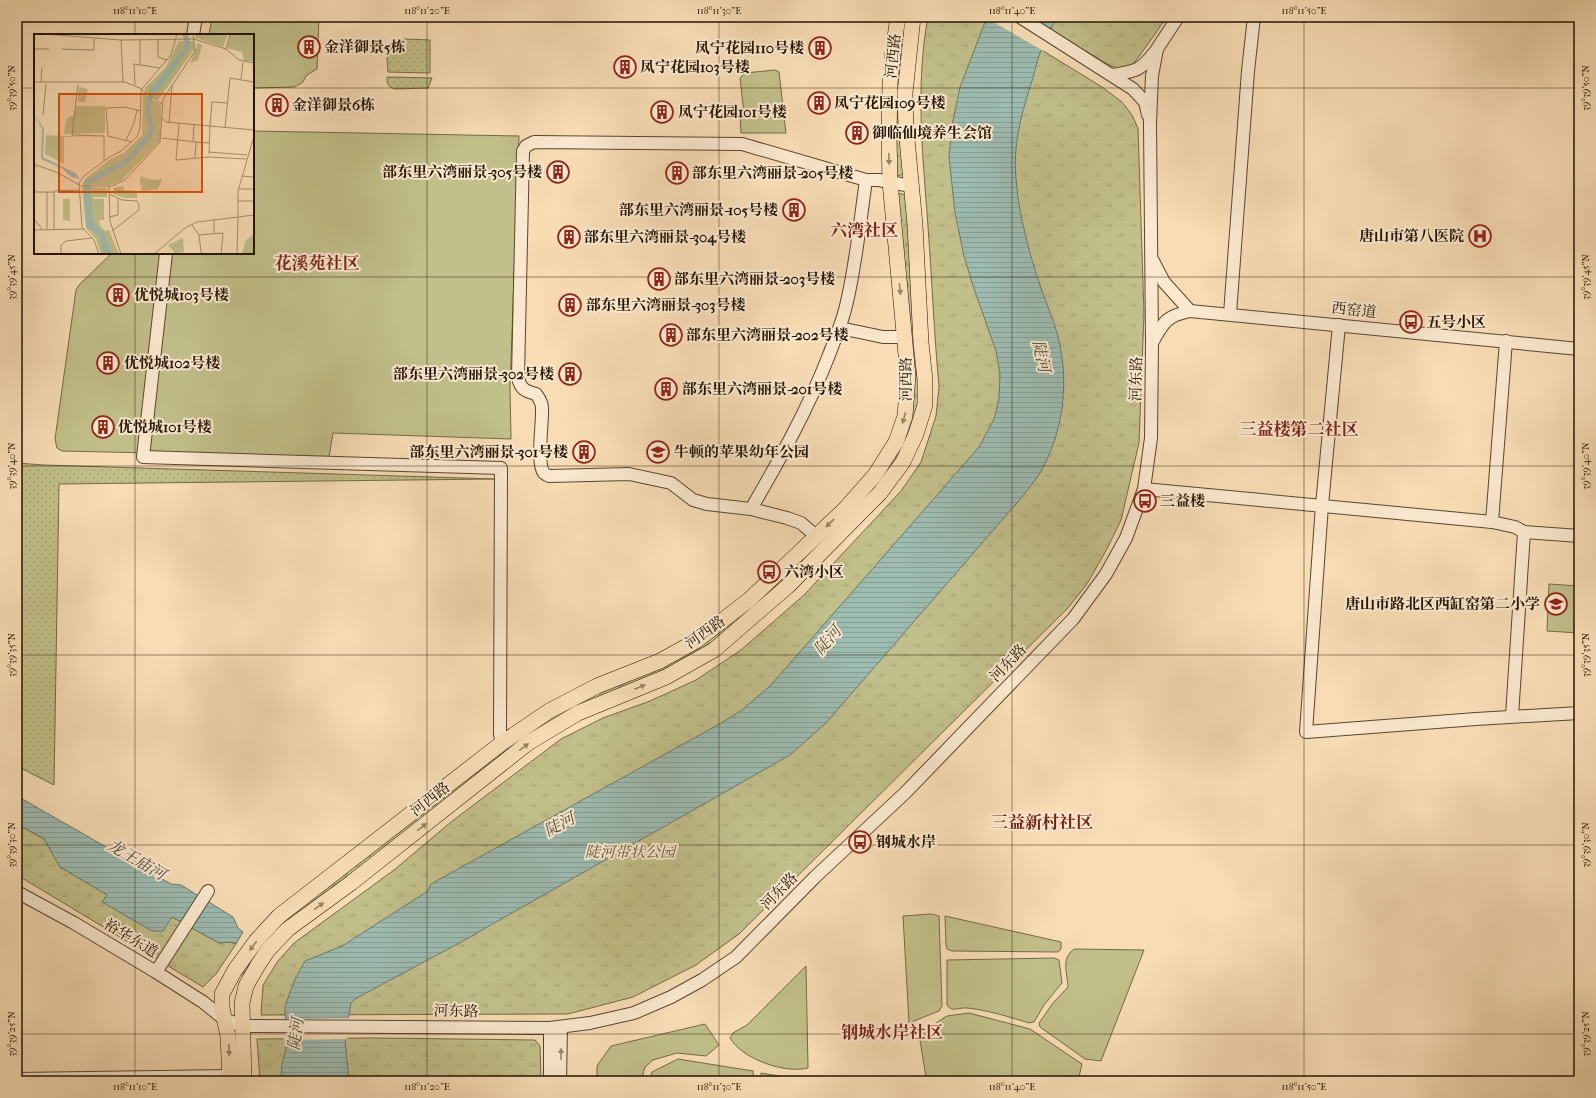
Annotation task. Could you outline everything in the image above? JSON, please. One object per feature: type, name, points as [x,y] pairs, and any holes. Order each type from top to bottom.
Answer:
[{"type":"main road","name":"河西路","points":[[235,1079],[222,1008],[222,994],[235,970],[256,941],[278,916],[502,743],[549,711],[597,686],[660,661],[696,641],[749,600],[845,509],[875,475],[896,442],[905,416],[908,376],[890,182],[890,84],[892,51],[898,17]]},
{"type":"main road","name":"河西路","points":[[235,1079],[243,1026],[242,1003],[246,986],[268,950],[288,929],[351,883],[528,743],[578,713],[666,677],[714,650],[788,586],[880,493],[903,462],[916,434],[925,405],[925,380],[921,343],[915,225],[906,128],[905,93],[913,17]]},
{"type":"main road","points":[[816,536],[829,544]]},
{"type":"street","points":[[193,34],[196,17]]},
{"type":"street","name":"河东路","points":[[1020,17],[1133,89],[1145,102],[1150,123]]},
{"type":"street","name":"河东路","points":[[264,1027],[362,1026],[555,1028],[590,1023],[634,1013],[671,996],[702,980],[736,957],[815,877],[905,793],[1072,620],[1106,574],[1126,538],[1144,489],[1151,438],[1152,260],[1150,123],[1152,76],[1157,49],[1178,17]]},
{"type":"street","points":[[1230,314],[1248,71],[1254,17]]},
{"type":"street","points":[[1113,75],[1136,71],[1145,65],[1157,49]]},
{"type":"street","points":[[816,536],[801,523],[787,518],[751,509],[707,504],[693,500],[671,483],[629,474],[549,476],[544,473],[541,466],[540,431],[542,407],[536,394],[525,391],[519,385],[518,377],[523,151],[526,146],[534,142],[742,144],[866,180],[879,180],[911,186]]},
{"type":"street","points":[[751,509],[792,438],[808,406],[840,328],[846,307],[855,258],[866,180]]},
{"type":"street","points":[[166,254],[143,457],[501,468],[500,734],[502,743]]},
{"type":"street","points":[[1152,260],[1164,282],[1190,311]]},
{"type":"street","points":[[1152,342],[1165,322],[1174,314],[1190,311]]},
{"type":"street","name":"西窑道","points":[[1190,311],[1579,349]]},
{"type":"street","points":[[1339,325],[1322,505],[1306,732],[1512,716],[1579,713]]},
{"type":"street","points":[[840,328],[883,337],[905,336]]},
{"type":"street","points":[[1492,522],[1506,341]]},
{"type":"street","points":[[1144,489],[1492,522],[1515,527],[1524,532],[1579,536]]},
{"type":"street","points":[[1512,716],[1524,532]]},
{"type":"street","points":[[156,972],[208,891]]},
{"type":"street","name":"裕华东道","points":[[17,892],[74,923],[156,972],[203,1002],[224,1019],[243,1026],[264,1027]]},
{"type":"street","points":[[550,1081],[555,1028]]},
{"type":"street","points":[[555,1028],[560,1081]]},
{"type":"street","points":[[17,1078],[235,1079]]},
{"type":"green space","points":[[212,17],[319,17],[317,69],[307,75],[302,83],[294,87],[254,88],[254,34],[209,34]]},
{"type":"green space","points":[[445,17],[445,18],[338,18]]},
{"type":"green space","points":[[904,17],[907,17],[905,173],[896,177],[894,138],[895,97]]},
{"type":"green space","name":"陡河带状公园","points":[[928,17],[988,17],[1102,87],[1122,102],[1132,115],[1138,128],[1144,314],[1139,443],[1121,520],[1087,584],[1068,608],[739,934],[696,965],[633,997],[568,1014],[261,1015],[263,985],[278,961],[294,943],[394,870],[451,822],[561,739],[603,718],[650,701],[696,680],[741,650],[804,595],[901,491],[921,462],[936,416],[939,387],[921,122],[922,69]]},
{"type":"green space","points":[[1028,17],[1167,17],[1135,62],[1128,67],[1122,68],[1109,65]]},
{"type":"green space","points":[[404,39],[430,40],[430,73],[388,72],[387,55],[389,46],[392,43]]},
{"type":"green space","points":[[775,70],[779,72],[786,133],[741,133],[740,115],[744,114],[740,78],[745,73]]},
{"type":"green space","points":[[387,77],[432,78],[428,88],[395,89],[388,85]]},
{"type":"green space","points":[[254,131],[519,136],[510,389],[511,439],[333,433],[329,457],[62,451],[57,448],[55,439],[76,290],[79,285],[111,254],[254,254]]},
{"type":"green space","points":[[897,193],[907,195],[919,400],[905,447],[876,489],[828,532],[910,419]]},
{"type":"green space","points":[[17,463],[496,479],[59,484],[54,785],[17,766]]},
{"type":"green space","points":[[816,544],[820,545],[820,548],[728,632],[690,659],[539,730],[240,976],[250,956],[285,919],[524,734],[587,697],[658,669]]},
{"type":"green space","points":[[1549,584],[1579,586],[1579,633],[1547,631]]},
{"type":"green space","points":[[17,824],[44,839],[60,867],[108,895],[103,902],[172,917],[219,943],[231,942],[236,944],[216,974],[203,987],[17,875]]},
{"type":"green space","points":[[931,914],[939,916],[942,1006],[939,1011],[909,1023],[903,916]]},
{"type":"green space","points":[[945,916],[1061,942],[1061,949],[1058,952],[952,951],[947,949],[946,945]]},
{"type":"green space","points":[[1074,949],[1144,950],[1101,1061],[1085,1059],[1040,1027],[1039,1023],[1053,1003],[1068,987],[1066,961],[1067,957]]},
{"type":"green space","points":[[1054,958],[1059,960],[1062,983],[1044,1005],[1034,1022],[1029,1023],[983,1010],[964,1008],[951,1009],[947,1005],[947,960]]},
{"type":"green space","points":[[806,966],[808,1068],[788,1069],[776,1067],[754,1058],[736,1046],[730,1038],[733,1033],[747,1025]]},
{"type":"green space","points":[[969,1013],[1030,1029],[1082,1064],[1078,1081],[926,1077],[919,1034],[947,1016]]},
{"type":"green space","points":[[705,1024],[719,1045],[706,1056],[677,1053],[653,1060],[645,1067],[641,1081],[597,1081],[597,1066],[611,1046]]},
{"type":"green space","points":[[375,1038],[535,1040],[540,1046],[541,1081],[260,1081],[257,1039]]},
{"type":"green space","points":[[678,1059],[753,1071],[754,1081],[649,1081],[652,1072]]},
{"type":"green space","points":[[761,1073],[791,1078],[858,1081],[761,1081]]},
{"type":"water","name":"陡河","points":[[987,17],[1057,17],[1039,57],[1026,99],[1016,144],[1015,167],[1019,207],[1025,234],[1043,294],[1054,322],[1061,351],[1063,369],[1064,387],[1059,423],[1055,440],[1040,473],[1022,497],[826,723],[790,755],[461,942],[355,999],[351,1003],[345,1039],[349,1081],[281,1081],[282,1063],[286,1049],[285,1006],[295,979],[305,961],[342,946],[428,891],[431,884],[742,710],[770,686],[979,447],[994,419],[999,399],[1000,374],[996,351],[964,256],[955,213],[949,157],[952,126],[960,87]]},
{"type":"water","points":[[17,796],[171,884],[181,885],[233,917],[238,928],[243,932],[236,944],[230,942],[219,943],[172,917],[163,931],[152,931],[102,902],[107,895],[60,867],[44,839],[17,824]]},
{"type":"pier","points":[[985,17],[1031,17],[1053,30],[1043,51]]},
{"type":"pier","points":[[351,1018],[347,1039],[284,1040],[283,1019]]},
{"type":"place","name":"金洋御景5栋","points":[[309,47]]},
{"type":"place","name":"凤宁花园110号楼","points":[[820,48]]},
{"type":"place","name":"凤宁花园103号楼","points":[[625,67]]},
{"type":"place","name":"凤宁花园109号楼","points":[[819,103]]},
{"type":"place","name":"金洋御景6栋","points":[[277,105]]},
{"type":"place","name":"凤宁花园101号楼","points":[[662,112]]},
{"type":"place","name":"御临仙境养生会馆","points":[[857,133]]},
{"type":"place","name":"部东里六湾丽景-305号楼","points":[[558,172]]},
{"type":"place","name":"部东里六湾丽景-205号楼","points":[[677,173]]},
{"type":"place","name":"部东里六湾丽景-105号楼","points":[[794,210]]},
{"type":"place","name":"唐山市第八医院","points":[[1480,236]]},
{"type":"place","name":"部东里六湾丽景-304号楼","points":[[569,237]]},
{"type":"place","name":"部东里六湾丽景-203号楼","points":[[659,279]]},
{"type":"place","name":"优悦城103号楼","points":[[118,295]]},
{"type":"place","name":"部东里六湾丽景-303号楼","points":[[570,305]]},
{"type":"place","name":"五号小区","points":[[1411,322]]},
{"type":"place","name":"部东里六湾丽景-202号楼","points":[[671,335]]},
{"type":"place","name":"优悦城102号楼","points":[[108,363]]},
{"type":"place","name":"部东里六湾丽景-302号楼","points":[[570,374]]},
{"type":"place","name":"部东里六湾丽景-201号楼","points":[[666,389]]},
{"type":"place","name":"优悦城101号楼","points":[[103,427]]},
{"type":"place","name":"部东里六湾丽景-301号楼","points":[[584,452]]},
{"type":"place","name":"牛顿的苹果幼年公园","points":[[658,452]]},
{"type":"place","name":"三益楼","points":[[1145,501]]},
{"type":"place","name":"六湾小区","points":[[769,572]]},
{"type":"place","name":"唐山市路北区西缸窑第二小学","points":[[1556,604]]},
{"type":"place","name":"钢城水岸","points":[[860,842]]},
{"type":"district","name":"六湾社区","points":[[864,230]]},
{"type":"district","name":"花溪苑社区","points":[[317,263]]},
{"type":"district","name":"三益楼第二社区","points":[[1299,429]]},
{"type":"district","name":"三益新村社区","points":[[1042,822]]},
{"type":"district","name":"钢城水岸社区","points":[[892,1032]]},
{"type":"water label","name":"龙王庙河","points":[[137,859]]}]
